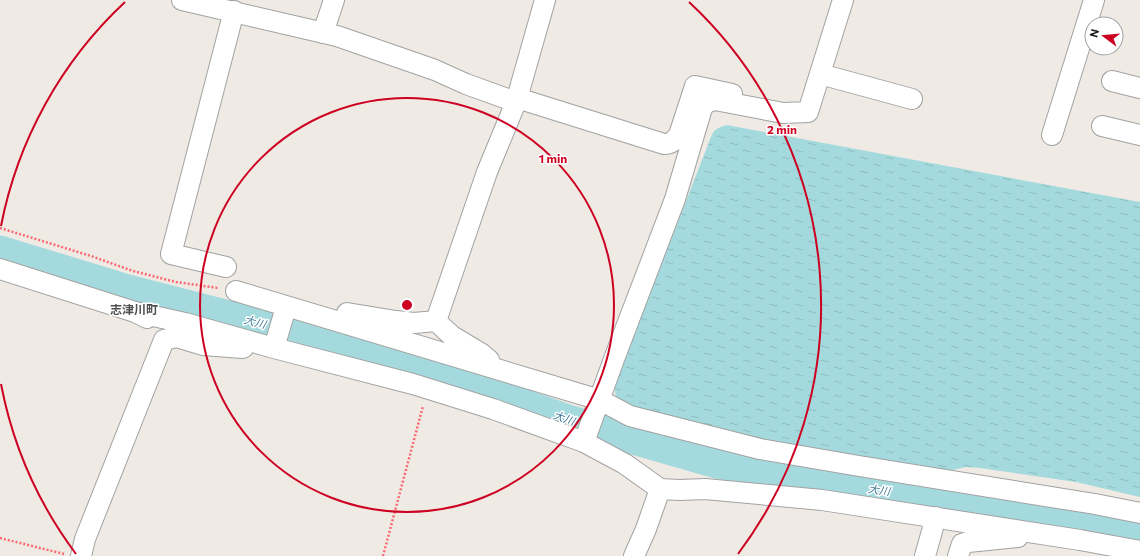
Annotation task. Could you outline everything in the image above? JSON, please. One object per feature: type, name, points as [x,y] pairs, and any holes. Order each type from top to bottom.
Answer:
[{"type":"street","points":[[182,0],[198,5],[239,8],[338,36],[435,70],[466,84],[664,144],[669,144],[679,135],[695,86],[808,112]]},
{"type":"street","points":[[323,33],[334,0]]},
{"type":"street","points":[[436,321],[487,172],[517,100],[545,0]]},
{"type":"street","points":[[808,112],[843,0]]},
{"type":"street","points":[[1052,136],[1094,0]]},
{"type":"street","points":[[226,267],[171,254],[239,8]]},
{"type":"street","points":[[820,74],[912,99]]},
{"type":"street","points":[[1112,81],[1140,88]]},
{"type":"street","points":[[586,439],[675,200],[702,108],[707,102],[715,100],[783,113],[808,112]]},
{"type":"street","points":[[1102,126],[1140,135]]},
{"type":"street","points":[[0,269],[135,312],[274,346],[413,384],[493,408],[586,439],[660,489],[705,489],[799,497],[1036,533],[1131,552]]},
{"type":"street","points":[[236,291],[291,310],[501,370],[630,416],[760,449],[1087,503],[1140,514]]},
{"type":"street","points":[[291,310],[332,310],[414,323],[436,321],[452,336],[482,354],[501,370]]},
{"type":"street","points":[[274,346],[291,310]]},
{"type":"street","points":[[73,555],[85,539],[164,340],[158,328],[149,320],[135,312]]},
{"type":"street","points":[[164,340],[176,337],[203,345],[236,348],[244,348],[254,342]]},
{"type":"street","points":[[634,556],[646,529],[660,489]]},
{"type":"street","points":[[925,556],[936,517]]},
{"type":"street","points":[[958,556],[962,544],[968,542],[1009,539],[1036,533]]},
{"type":"path","points":[[0,228],[132,270],[176,282],[236,291]]},
{"type":"path","points":[[383,556],[424,402]]},
{"type":"path","points":[[0,538],[73,555]]},
{"type":"water","points":[[727,125],[1140,202],[1140,497],[1076,482],[980,468],[966,467],[939,473],[767,443],[631,408],[621,401],[615,392],[618,376],[710,138],[717,129]]},
{"type":"waterway","name":"大川","points":[[0,251],[128,290],[395,359],[571,421],[717,463],[806,480],[968,502],[1140,534]]},
{"type":"district","name":"志津川町","points":[[134,310]]}]
